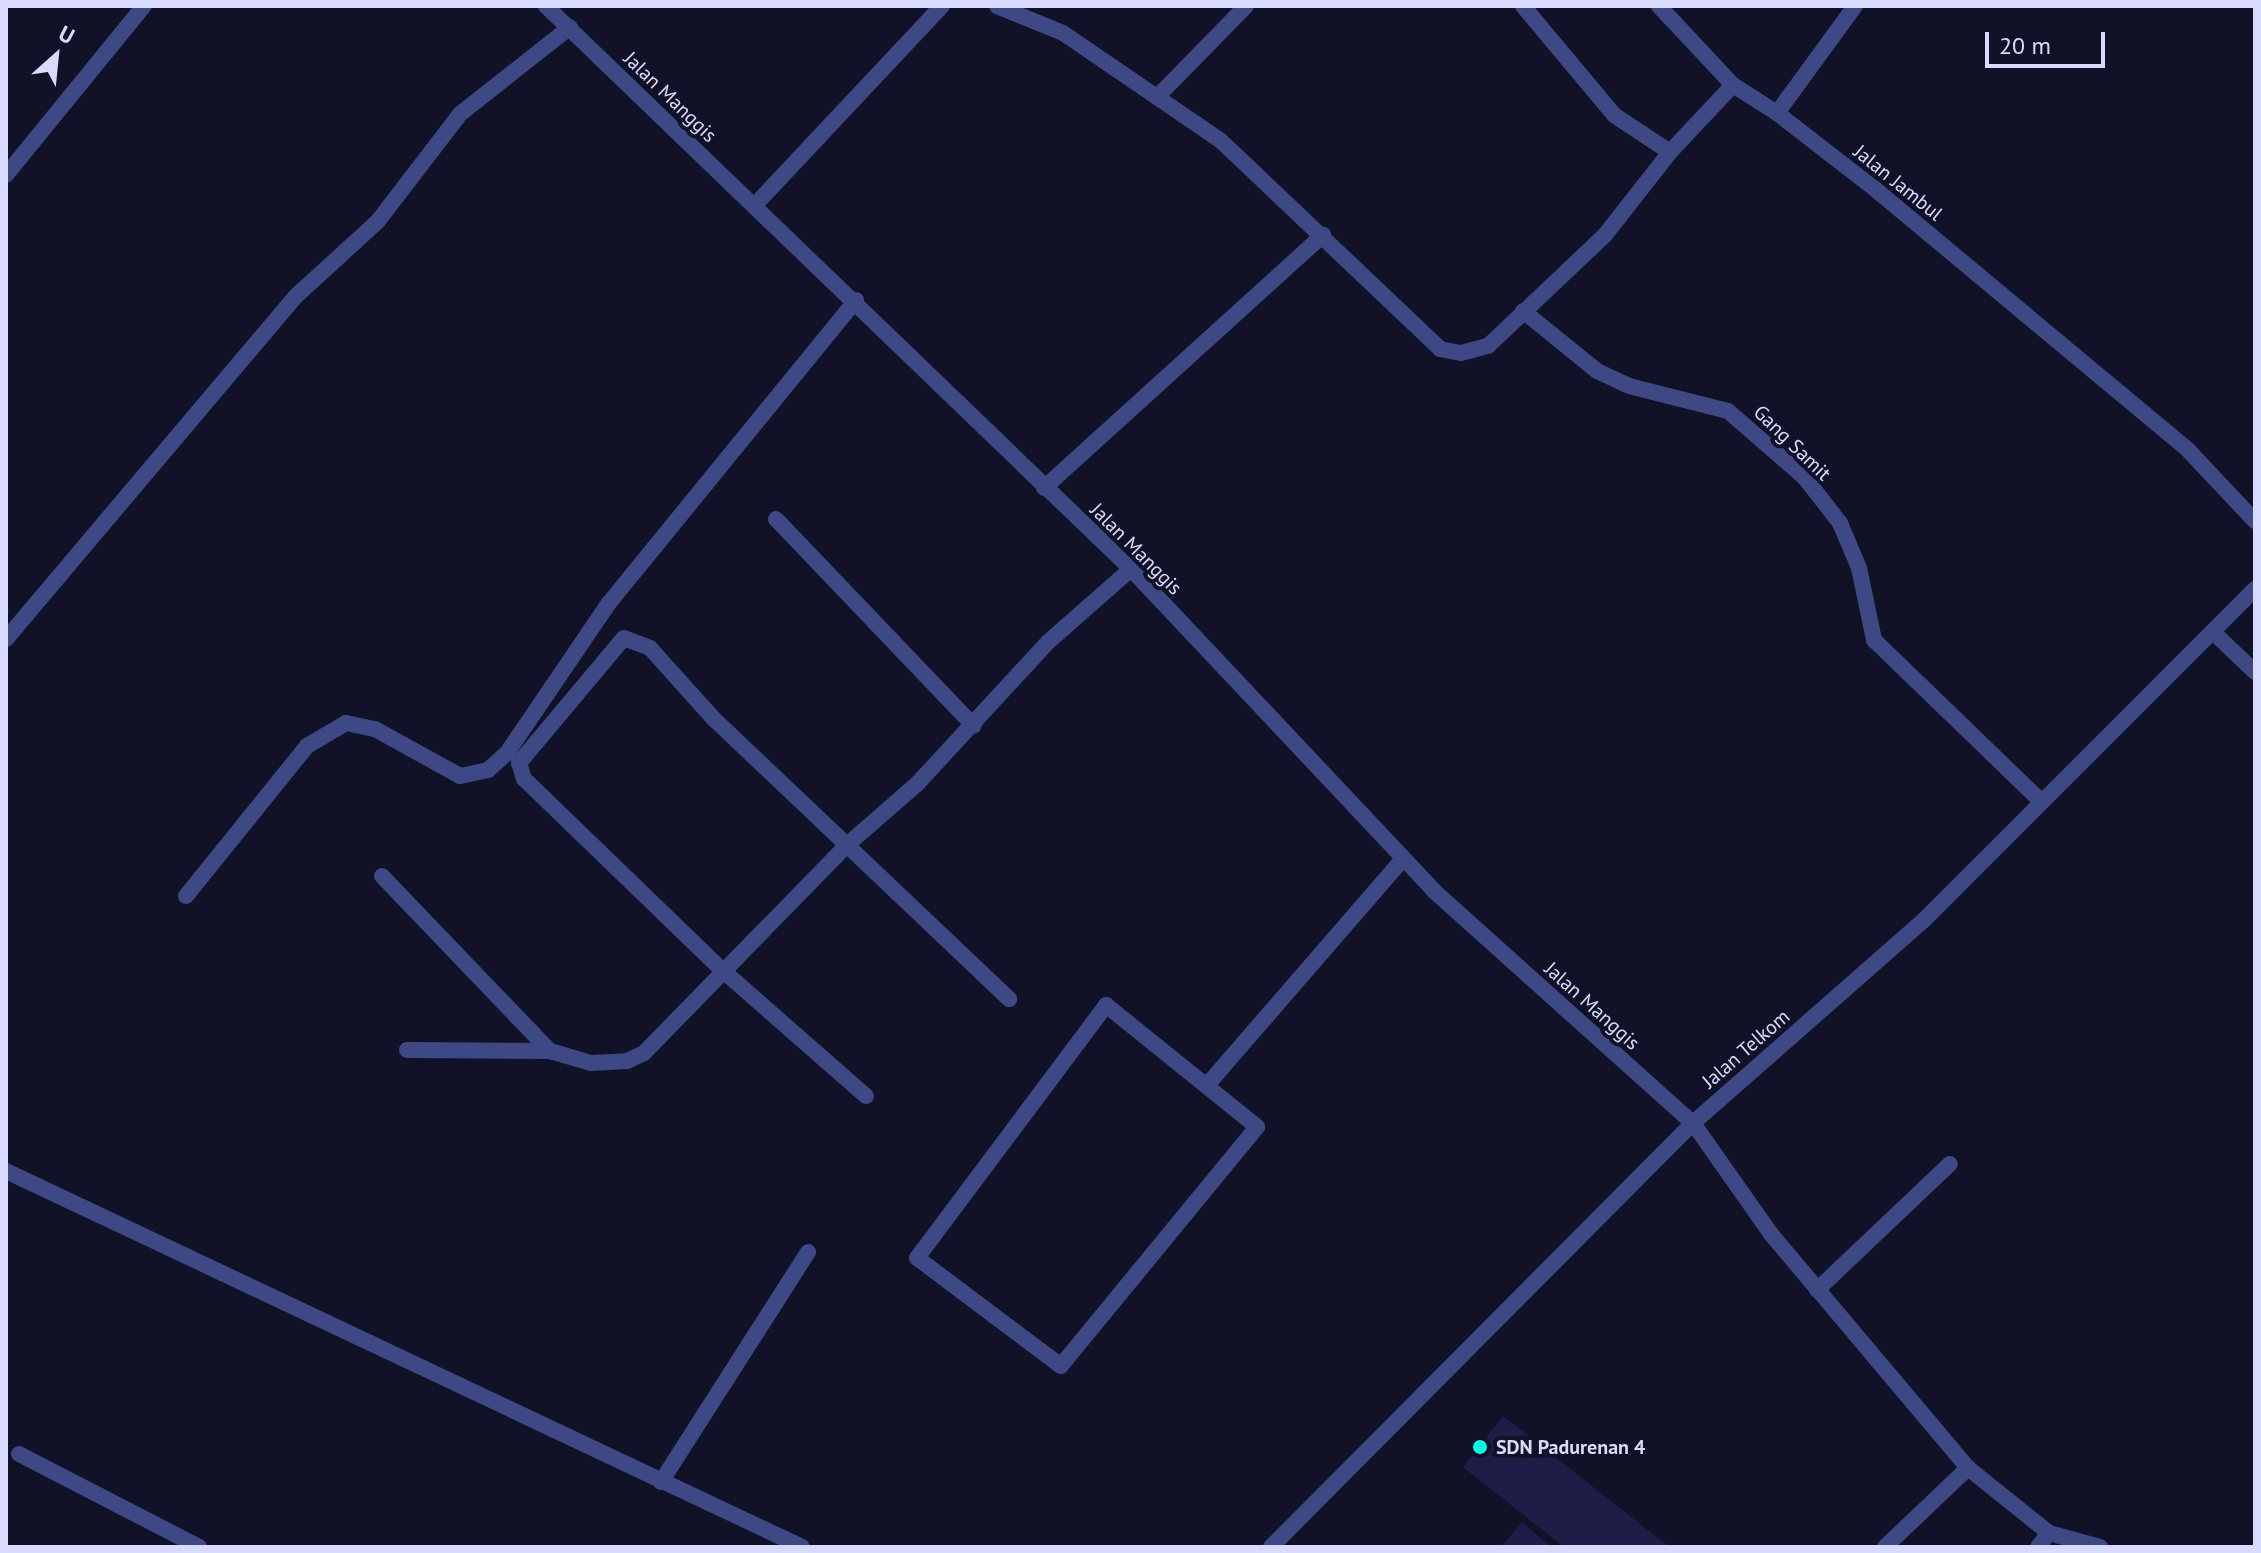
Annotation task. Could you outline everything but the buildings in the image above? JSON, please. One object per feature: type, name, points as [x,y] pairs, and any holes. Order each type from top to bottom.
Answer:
[{"type":"street","points":[[6,175],[144,6]]},
{"type":"street","name":"Jalan Manggis","points":[[546,6],[856,300],[1044,488],[1131,569],[1403,859],[1693,1123],[1817,1290],[1968,1468],[2049,1533]]},
{"type":"street","points":[[755,205],[942,6]]},
{"type":"street","points":[[997,6],[1063,33],[1220,140],[1440,349],[1461,353],[1488,346],[1605,235],[1670,152],[1733,85]]},
{"type":"street","points":[[1157,97],[1246,6]]},
{"type":"street","points":[[1523,6],[1614,115],[1670,152]]},
{"type":"street","name":"Jalan Jambul","points":[[1659,6],[1733,85],[1777,113],[2188,450],[2255,521]]},
{"type":"street","points":[[1777,113],[1855,6]]},
{"type":"street","points":[[6,639],[296,296],[378,221],[460,114],[570,27]]},
{"type":"street","points":[[1044,488],[1323,235]]},
{"type":"street","points":[[186,896],[307,746],[346,723],[375,729],[460,776],[488,770],[507,753],[609,603],[856,300]]},
{"type":"street","name":"Gang Samit","points":[[1523,311],[1597,371],[1629,386],[1728,411],[1805,478],[1845,535],[1859,568],[1874,640],[2042,802]]},
{"type":"street","points":[[776,519],[974,726]]},
{"type":"street","points":[[407,1050],[550,1051],[591,1063],[627,1061],[644,1053],[847,845],[974,726],[1048,642],[1131,569]]},
{"type":"street","name":"Jalan Telkom","points":[[1271,1547],[1693,1123],[1925,919],[2255,589]]},
{"type":"street","points":[[2213,632],[2255,672]]},
{"type":"street","points":[[866,1096],[723,971],[533,790],[520,769],[524,757],[624,638],[650,648],[714,719],[1009,999]]},
{"type":"street","points":[[1208,1084],[1403,859]]},
{"type":"street","points":[[382,876],[550,1051]]},
{"type":"street","points":[[1106,1005],[1208,1084],[1257,1127],[1061,1366],[917,1258],[1106,1005]]},
{"type":"street","points":[[1817,1290],[1950,1164]]},
{"type":"street","points":[[6,1171],[802,1547]]},
{"type":"street","points":[[661,1482],[808,1252]]},
{"type":"street","points":[[19,1454],[199,1547]]},
{"type":"street","points":[[1885,1547],[1968,1468]]},
{"type":"street","points":[[2038,1547],[2049,1533],[2100,1547]]},
{"type":"place","name":"SDN Padurenan 4","points":[[1480,1447]]}]
